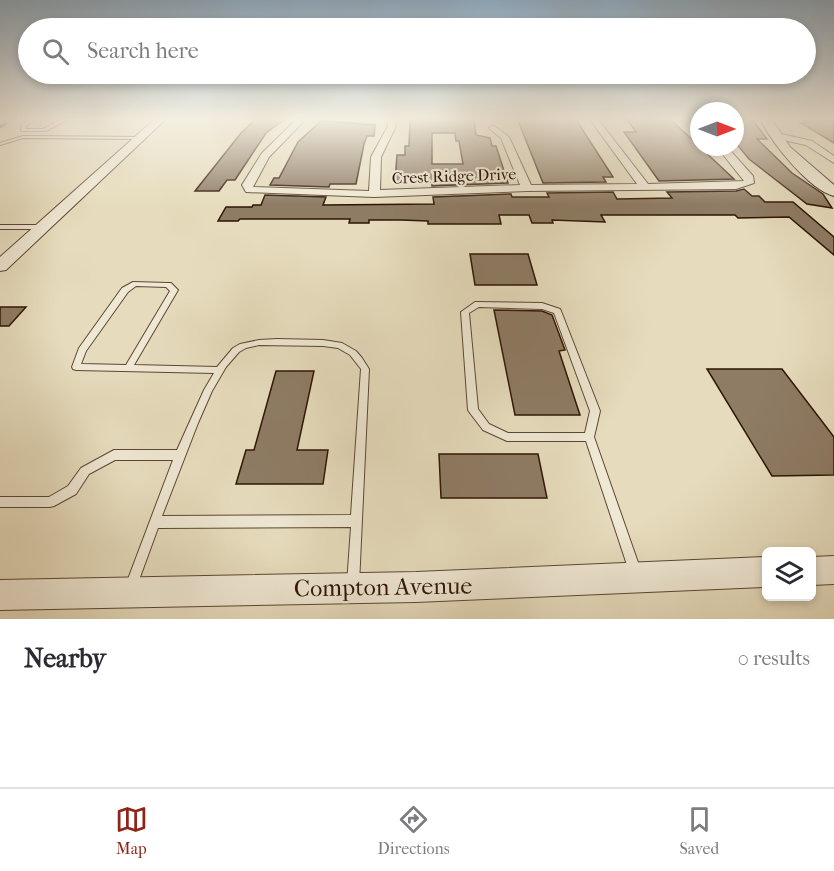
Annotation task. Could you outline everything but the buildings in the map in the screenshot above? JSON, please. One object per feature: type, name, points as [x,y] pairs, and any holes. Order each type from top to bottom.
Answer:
[{"type":"main road","points":[[788,147],[794,159],[834,192]]},
{"type":"main road","points":[[801,147],[834,178]]},
{"type":"street","points":[[0,266],[40,227],[131,147]]},
{"type":"street","name":"Crest Ridge Drive","points":[[273,147],[265,155],[247,185],[250,190],[374,194],[527,188],[736,186],[749,183],[749,178],[730,156]]},
{"type":"street","points":[[374,194],[376,157],[381,147]]},
{"type":"street","points":[[509,147],[527,188]]},
{"type":"street","points":[[615,147],[644,186]]},
{"type":"street","points":[[815,147],[834,160]]},
{"type":"street","points":[[816,571],[834,570]]},
{"type":"street","name":"Compton Avenue","points":[[0,595],[352,588],[762,572]]},
{"type":"lane","points":[[0,227],[40,227]]},
{"type":"lane","points":[[128,368],[174,290],[168,285],[135,284],[125,290],[82,350],[76,367],[219,370]]},
{"type":"lane","points":[[589,438],[507,437],[486,428],[473,410],[465,312],[478,304],[542,306],[557,311],[595,411],[589,438],[638,578]]},
{"type":"lane","points":[[129,592],[203,400],[219,370],[234,350],[245,344],[326,343],[353,351],[365,369],[366,385],[352,588]]},
{"type":"lane","points":[[0,502],[50,502],[72,490],[85,471],[114,454],[181,454]]},
{"type":"lane","points":[[156,522],[357,520]]}]
